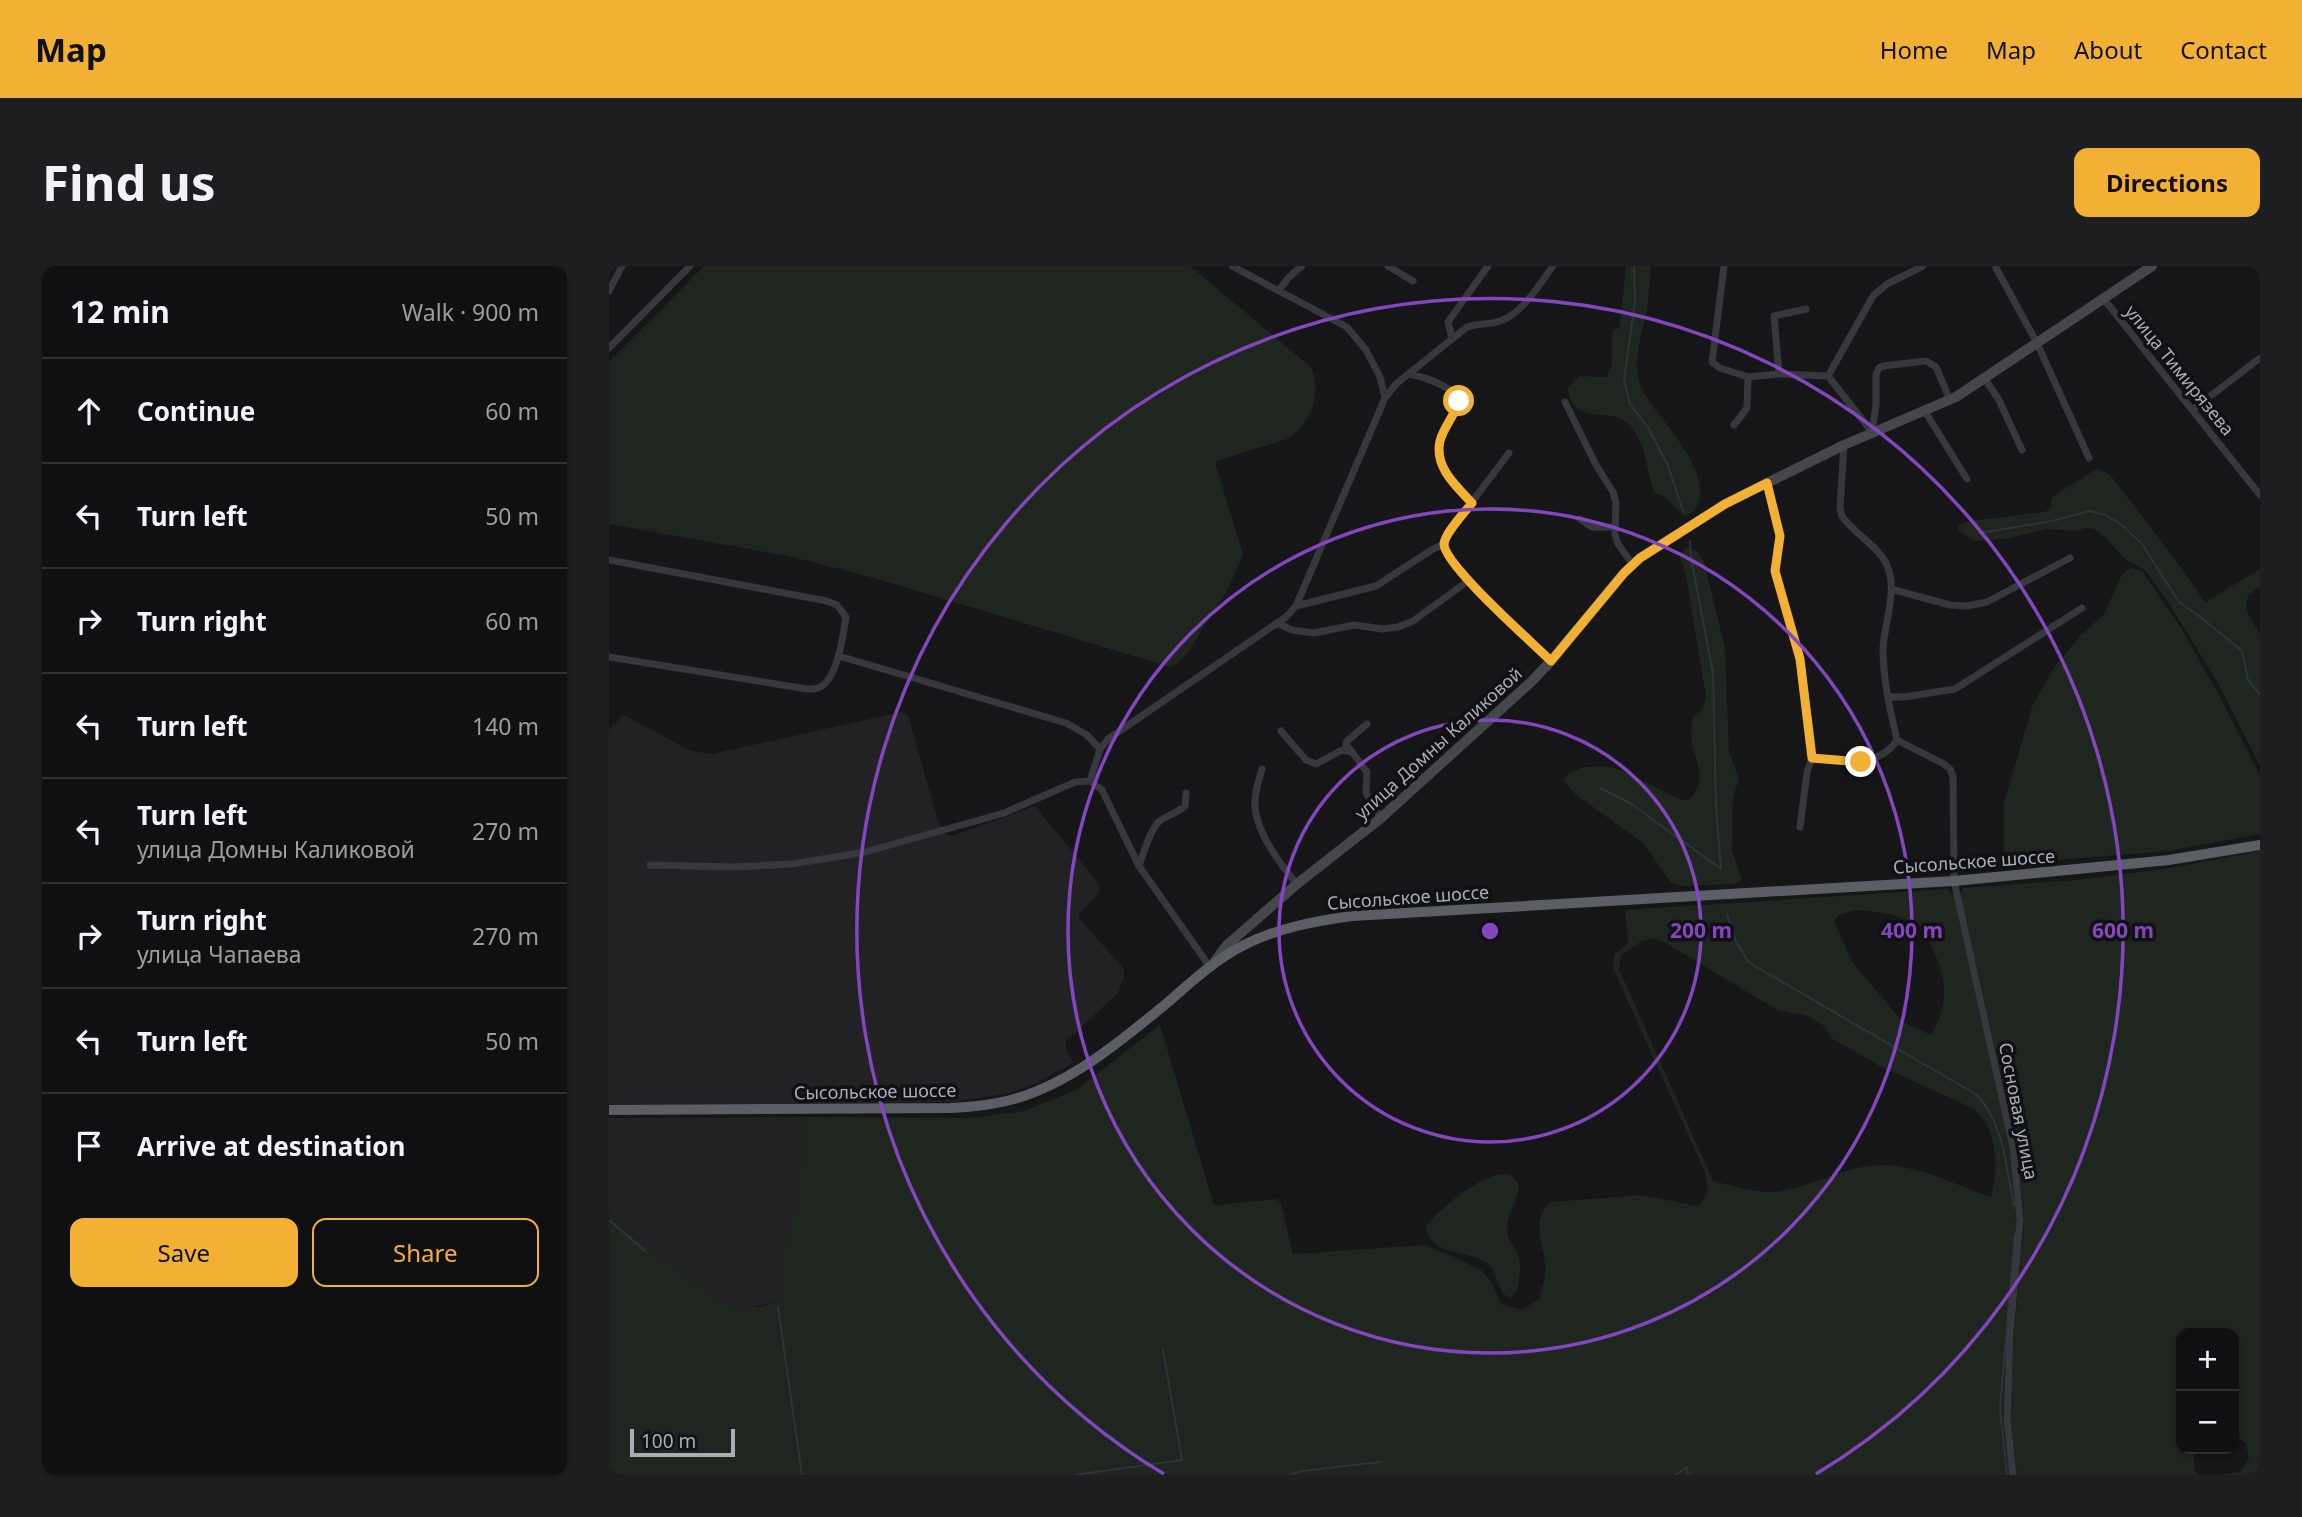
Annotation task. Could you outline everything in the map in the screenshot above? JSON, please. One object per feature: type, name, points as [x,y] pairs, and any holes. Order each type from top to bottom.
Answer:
[{"type":"highway","name":"Сысольское шоссе","points":[[609,1110],[950,1108],[982,1106],[1014,1099],[1043,1089],[1074,1072],[1139,1026],[1210,967],[1242,945],[1297,925],[1352,916],[1954,881],[2156,861],[2260,845]]},
{"type":"main road","name":"улица Домны Каликовой","points":[[1210,967],[1227,945],[1468,742],[1551,661],[1633,565],[1725,504],[1872,432],[1949,400],[1985,379],[2152,266]]},
{"type":"street","points":[[609,291],[622,266]]},
{"type":"street","points":[[609,348],[690,266]]},
{"type":"street","points":[[1232,266],[1347,327],[1366,350],[1380,377],[1385,398]]},
{"type":"street","points":[[1279,290],[1302,266]]},
{"type":"street","points":[[1388,266],[1413,281]]},
{"type":"street","points":[[1452,338],[1448,322],[1488,266]]},
{"type":"street","points":[[1296,606],[1385,398],[1396,384],[1452,338],[1476,324],[1511,316],[1532,295],[1553,266]]},
{"type":"street","points":[[1724,266],[1712,362],[1720,368],[1748,377],[1779,374],[1828,376],[1872,432]]},
{"type":"street","points":[[1828,376],[1873,296],[1887,284],[1923,266]]},
{"type":"street","points":[[1995,266],[2037,343],[2089,458]]},
{"type":"street","name":"улица Тимирязева","points":[[2102,298],[2260,495]]},
{"type":"street","points":[[1779,374],[1774,316],[1806,309]]},
{"type":"street","points":[[2192,410],[2260,358]]},
{"type":"street","points":[[1872,432],[1876,405],[1876,374],[1879,368],[1926,361],[1932,363],[1949,400]]},
{"type":"street","points":[[1410,374],[1437,383],[1458,397],[1456,411],[1440,441],[1441,462],[1447,476],[1472,503]]},
{"type":"street","points":[[1734,425],[1747,408],[1748,377]]},
{"type":"street","points":[[1985,379],[1999,400],[2022,450]]},
{"type":"street","points":[[1565,402],[1612,492],[1616,503],[1615,527],[1618,544],[1633,565]]},
{"type":"street","points":[[1924,410],[1967,479]]},
{"type":"street","points":[[1812,758],[1861,762],[1878,756],[1892,747],[1897,740],[1888,697],[1883,649],[1891,589],[1886,563],[1842,516],[1840,508],[1844,445]]},
{"type":"street","points":[[1509,453],[1446,536],[1444,544],[1446,552],[1468,581],[1551,661]]},
{"type":"street","points":[[1767,483],[1780,536],[1775,571],[1800,659],[1812,758],[1807,772],[1800,827]]},
{"type":"street","points":[[1580,519],[1592,527],[1615,527]]},
{"type":"street","points":[[1090,782],[1100,749],[1108,739],[1276,623],[1296,606],[1376,586],[1444,544]]},
{"type":"street","points":[[1891,589],[1949,605],[1968,606],[1987,602],[2070,558]]},
{"type":"street","points":[[609,560],[827,601],[837,605],[846,617],[839,656],[825,683],[818,688],[807,689],[609,657]]},
{"type":"street","points":[[1276,623],[1314,634],[1354,625],[1383,629],[1398,627],[1413,621],[1468,581]]},
{"type":"street","points":[[1888,697],[1955,689],[2082,608]]},
{"type":"street","points":[[839,656],[1066,723],[1087,734],[1100,749]]},
{"type":"street","points":[[1367,724],[1347,741],[1346,746],[1367,772],[1366,793],[1381,818]]},
{"type":"street","points":[[1281,732],[1306,760],[1316,764],[1342,750],[1352,752]]},
{"type":"street","name":"Сосновая улица","points":[[1897,740],[1944,764],[1953,777],[1954,881],[2014,1147],[2020,1220],[2010,1334],[2007,1420],[2013,1475]]},
{"type":"street","points":[[1262,769],[1255,802],[1256,817],[1274,853],[1297,884]]},
{"type":"street","points":[[650,865],[733,867],[792,864],[865,852],[1003,813],[1075,782],[1090,782],[1102,790],[1139,866],[1210,967]]},
{"type":"street","points":[[1139,866],[1155,826],[1185,806],[1186,793]]},
{"type":"shaded area","points":[[704,266],[1190,266],[1312,368],[1315,389],[1312,408],[1303,425],[1287,439],[1215,463],[1243,554],[1229,587],[1188,652],[1170,667],[867,576],[788,556],[609,524],[609,362]]},
{"type":"shaded area","points":[[1626,266],[1651,266],[1637,372],[1644,393],[1686,451],[1700,484],[1699,499],[1692,513],[1684,516],[1665,497],[1655,493],[1641,444],[1631,427],[1616,417],[1591,414],[1576,407],[1568,388],[1579,376],[1606,377],[1609,371],[1613,331],[1620,327]]},
{"type":"shaded area","points":[[2096,469],[2111,476],[2205,602],[2260,569],[2260,586],[2248,596],[2246,606],[2260,634],[2260,766],[2218,683],[2170,605],[2145,570],[2126,560],[2104,536],[2094,529],[2046,529],[2006,539],[1974,541],[1958,530],[1959,525],[1969,521],[2045,512],[2050,509],[2052,497]]},
{"type":"shaded area","points":[[1688,547],[1698,552],[1704,562],[1725,648],[1729,752],[1739,779],[1733,797],[1732,851],[1742,880],[1734,884],[1681,886],[1671,883],[1644,844],[1575,794],[1564,781],[1579,769],[1611,767],[1682,800],[1691,799],[1696,791],[1700,776],[1691,731],[1693,716],[1702,710],[1706,697],[1686,575],[1679,555]]},
{"type":"shaded area","points":[[2131,568],[2143,572],[2181,628],[2260,775],[2260,834],[2168,851],[2019,863],[2012,861],[2004,850],[2004,803],[2033,704],[2055,666],[2080,636],[2104,614],[2122,574]]},
{"type":"shaded area","points":[[901,712],[908,715],[937,818],[945,834],[952,836],[1035,806],[1098,883],[1099,893],[1079,914],[1079,918],[1124,969],[1124,977],[1118,993],[1066,1041],[1066,1051],[1074,1062],[1037,1083],[1010,1093],[953,1102],[609,1105],[609,730],[624,715],[691,751],[712,754]]},
{"type":"shaded area","points":[[2260,851],[2260,1475],[2215,1475],[2240,1472],[2249,1458],[2246,1443],[2239,1438],[2239,1328],[2176,1328],[2176,1454],[2193,1454],[2195,1471],[2199,1475],[2017,1475],[2010,1420],[2024,1220],[2017,1146],[1961,896],[1963,888],[2076,880],[2171,868]]},
{"type":"shaded area","points":[[1948,889],[1954,897],[2010,1147],[2016,1220],[2003,1420],[2010,1475],[609,1475],[609,1215],[715,1298],[732,1306],[760,1307],[780,1300],[782,1260],[799,1186],[804,1117],[968,1118],[1024,1111],[1076,1090],[1160,1025],[1214,1205],[1276,1199],[1281,1203],[1293,1254],[1424,1245],[1482,1271],[1492,1283],[1501,1304],[1522,1310],[1540,1298],[1545,1261],[1539,1227],[1540,1218],[1550,1202],[1641,1195],[1698,1206],[1706,1194],[1704,1170],[1613,968],[1615,954],[1628,943],[1625,910]],"holes":[[[1859,910],[1903,919],[1926,934],[1939,963],[1944,984],[1941,1014],[1931,1035],[1903,1022],[1852,962],[1834,921],[1840,914]],[[1654,939],[1664,942],[1777,1010],[1808,1016],[1824,1026],[1831,1038],[1878,1065],[1972,1108],[1981,1116],[1992,1137],[1995,1174],[1991,1197],[1926,1173],[1885,1165],[1845,1171],[1773,1192],[1713,1181],[1619,969],[1621,955],[1642,941]]]},
{"type":"shaded area","points":[[804,1117],[799,1186],[779,1280],[781,1300],[754,1307],[732,1306],[715,1298],[609,1215],[609,1118]]},
{"type":"shaded area","points":[[1500,1174],[1510,1174],[1519,1185],[1507,1227],[1507,1234],[1520,1260],[1517,1290],[1510,1298],[1501,1291],[1487,1263],[1441,1247],[1428,1236],[1426,1226],[1460,1195]]},
{"type":"waterway","points":[[1634,266],[1635,302],[1624,380],[1630,404],[1649,429],[1668,466],[1683,511]]},
{"type":"waterway","points":[[1980,533],[2052,521],[2090,511],[2105,515],[2122,525],[2142,544],[2179,602],[2242,651],[2248,680],[2260,694]]},
{"type":"waterway","points":[[1690,541],[1713,673],[1716,807],[1721,869]]},
{"type":"waterway","points":[[1600,788],[1630,803],[1721,869]]},
{"type":"waterway","points":[[1727,914],[1735,939],[1748,962],[1977,1095],[1986,1106],[1998,1133],[2014,1205]]},
{"type":"waterway","points":[[609,1220],[645,1251]]},
{"type":"waterway","points":[[2007,1475],[2000,1408],[2015,1234]]},
{"type":"waterway","points":[[778,1307],[802,1475]]},
{"type":"waterway","points":[[1074,1475],[1182,1460],[1163,1350]]},
{"type":"waterway","points":[[1290,1475],[1302,1471],[1380,1462]]},
{"type":"waterway","points":[[1675,1475],[1687,1467],[1688,1475]]},
{"type":"route","points":[[1459,401],[1440,441],[1441,462],[1447,476],[1472,503],[1446,536],[1446,552],[1468,581],[1551,661],[1624,573],[1640,558],[1725,504],[1767,483],[1780,536],[1775,571],[1800,659],[1812,758],[1861,762]]}]
